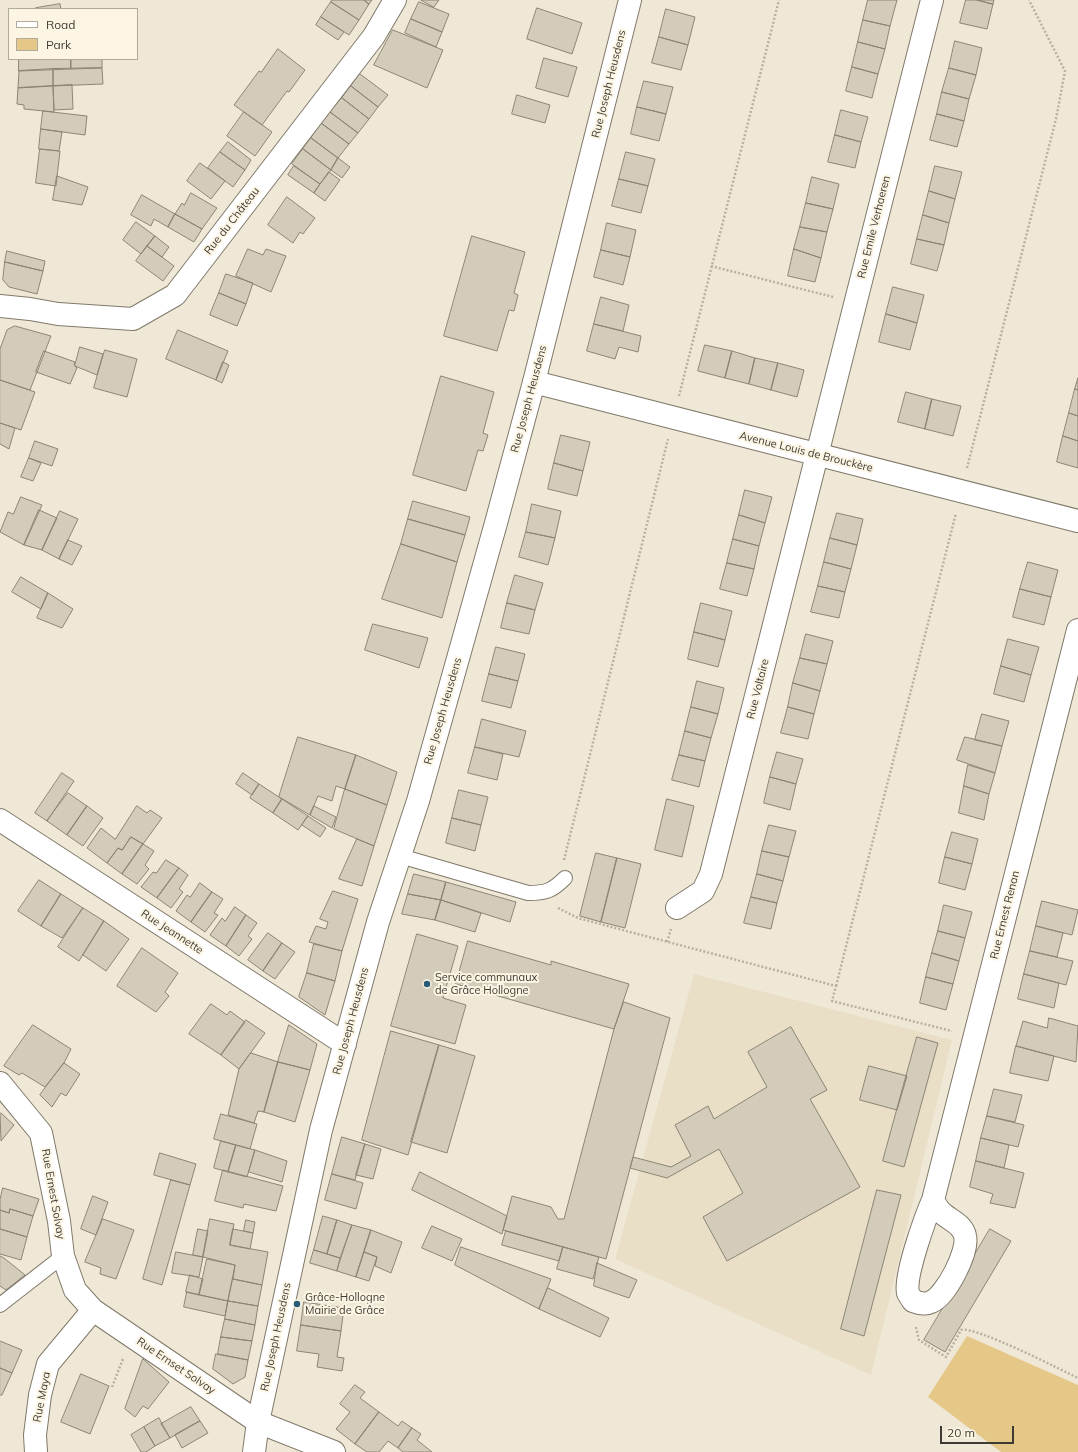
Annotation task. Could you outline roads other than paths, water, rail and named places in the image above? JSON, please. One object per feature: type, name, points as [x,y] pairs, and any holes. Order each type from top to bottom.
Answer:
[{"type":"street","name":"Rue du Château","points":[[0,306],[58,314],[133,319],[175,295],[374,36],[395,0]]},
{"type":"street","name":"Rue Joseph Heusdens","points":[[254,1452],[258,1422],[321,1130],[378,922],[418,801],[534,382],[630,0]]},
{"type":"street","name":"Rue Emile Verhaeren","points":[[817,455],[932,0]]},
{"type":"street","name":"Avenue Louis de Brouckère","points":[[534,382],[1078,521]]},
{"type":"street","name":"Rue Voltaire","points":[[677,908],[703,891],[711,874],[817,455]]},
{"type":"street","name":"Rue Ernest Renan","points":[[933,1200],[941,1212],[960,1226],[965,1235],[964,1251],[957,1269],[943,1291],[931,1302],[917,1302],[913,1301],[908,1293],[908,1283],[921,1226],[933,1200],[1078,630]]},
{"type":"street","name":"Rue Jeannette","points":[[0,820],[344,1044]]},
{"type":"street","name":"Rue Ernest Solvay","points":[[0,1083],[41,1133],[59,1221],[63,1256],[75,1290],[93,1310]]},
{"type":"street","name":"Rue Ernset Solvay","points":[[93,1310],[258,1422],[334,1452]]},
{"type":"street","name":"Rue Maya","points":[[36,1452],[35,1435],[40,1395],[48,1364],[93,1310]]},
{"type":"lane","points":[[400,856],[528,893],[544,893],[556,887],[565,878]]},
{"type":"lane","points":[[0,1305],[63,1256]]},
{"type":"place","name":"Service communaux de Grâce Hollogne","points":[[427,984]]},
{"type":"place","name":"Grâce-Hollogne Mairie de Grâce","points":[[297,1304]]}]
